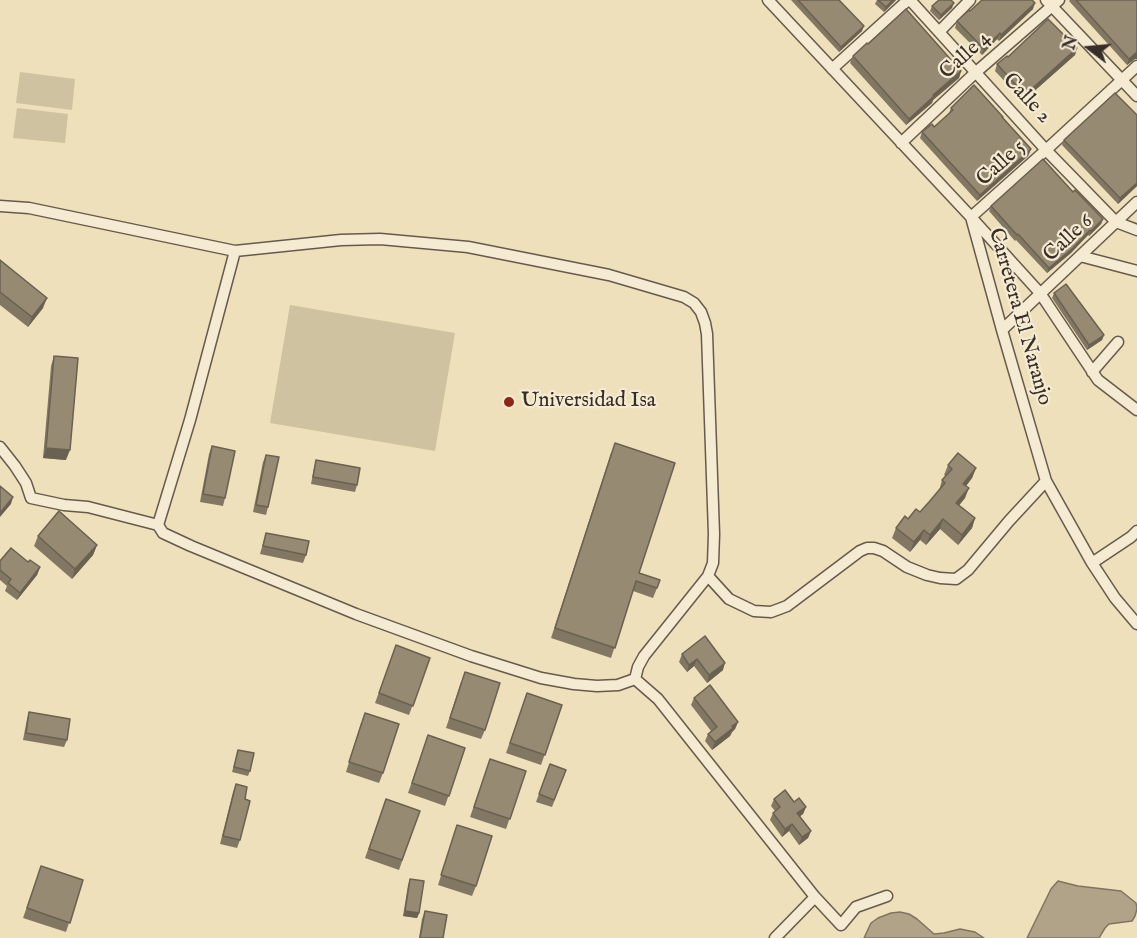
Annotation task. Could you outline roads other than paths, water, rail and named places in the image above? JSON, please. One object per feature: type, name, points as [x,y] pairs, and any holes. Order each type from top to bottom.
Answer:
[{"type":"street","name":"Carretera El Naranjo","points":[[768,0],[971,217],[1046,481],[1092,563],[1115,598],[1137,624]]},
{"type":"street","points":[[832,69],[909,0]]},
{"type":"street","name":"Calle 2","points":[[909,0],[1046,150],[1116,222]]},
{"type":"street","points":[[939,32],[970,0]]},
{"type":"street","points":[[1052,2],[1137,96]]},
{"type":"street","name":"Calle 4","points":[[902,143],[1052,2]]},
{"type":"street","name":"Calle 5","points":[[971,217],[1137,66]]},
{"type":"street","name":"Calle 6","points":[[1002,330],[1137,202]]},
{"type":"street","points":[[0,206],[29,208],[235,251],[341,240],[380,239],[468,247],[617,277],[684,297],[694,303],[701,312],[706,334],[714,534],[713,563],[708,576],[644,656],[635,679]]},
{"type":"street","points":[[971,217],[1040,293],[1092,372],[1104,385],[1137,410]]},
{"type":"street","points":[[1116,222],[1137,230]]},
{"type":"street","points":[[158,525],[190,420],[235,251]]},
{"type":"street","points":[[1080,256],[1137,271]]},
{"type":"street","points":[[1092,372],[1118,342]]},
{"type":"street","points":[[0,447],[26,483],[31,498],[88,507],[158,525],[163,533],[207,553],[356,614],[471,656],[542,678],[597,686],[618,685],[635,679]]},
{"type":"street","points":[[708,576],[729,599],[754,611],[771,612],[788,606],[867,548],[883,552],[907,567],[927,575],[956,579],[968,570],[1046,481]]},
{"type":"street","points":[[1092,563],[1137,531]]},
{"type":"street","points":[[635,679],[658,699],[815,897],[841,925],[856,907],[887,896]]},
{"type":"street","points":[[774,938],[815,897]]},
{"type":"place","name":"Universidad Isa","points":[[509,402]]}]
